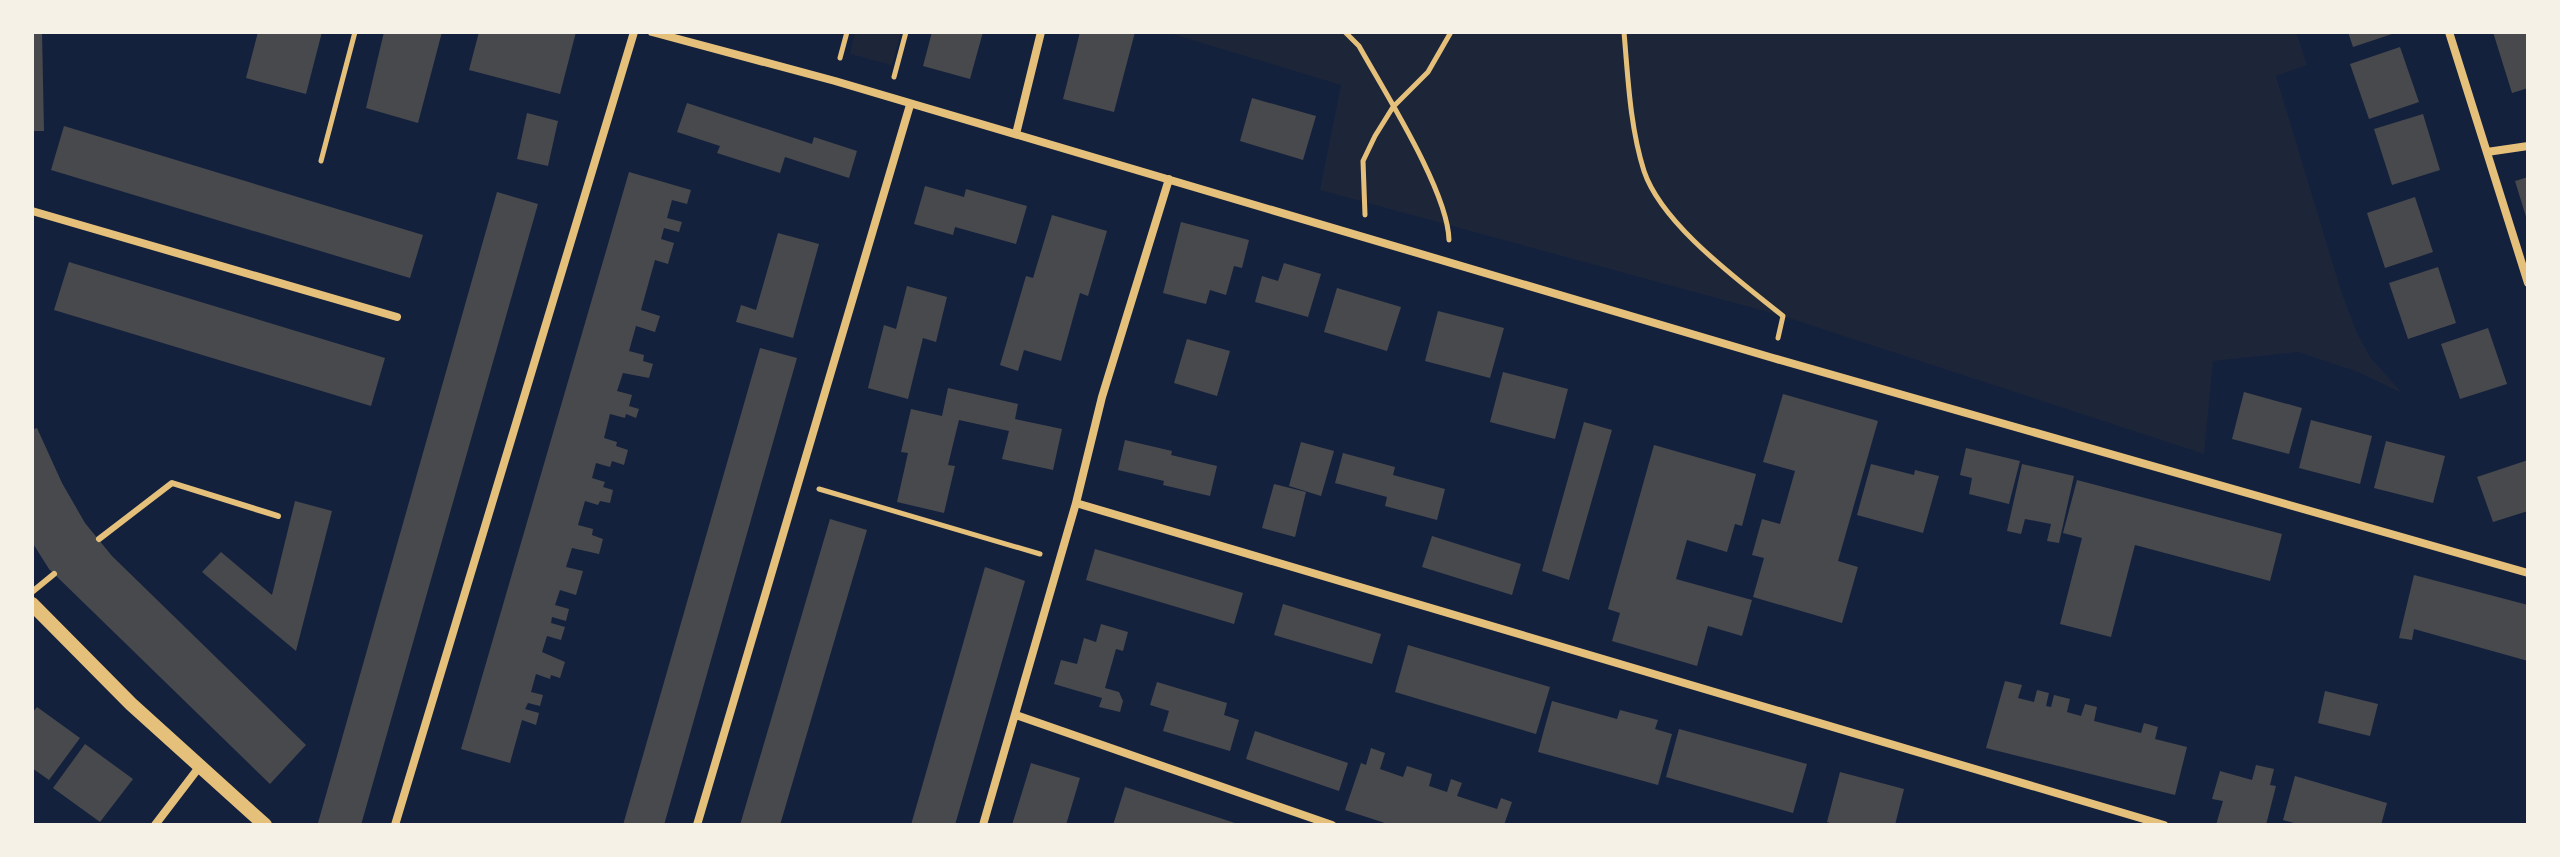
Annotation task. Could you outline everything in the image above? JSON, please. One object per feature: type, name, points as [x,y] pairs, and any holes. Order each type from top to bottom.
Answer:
[{"type":"street","points":[[395,825],[634,32]]},
{"type":"street","points":[[652,32],[1016,134],[1773,358],[2528,573]]},
{"type":"street","points":[[1016,134],[1041,32]]},
{"type":"street","points":[[2449,32],[2528,283]]},
{"type":"street","points":[[697,825],[910,105]]},
{"type":"street","points":[[2487,152],[2528,146]]},
{"type":"street","points":[[983,825],[1076,503],[1102,397],[1169,179]]},
{"type":"street","points":[[32,211],[397,317]]},
{"type":"street","points":[[1076,503],[2164,825]]},
{"type":"street","points":[[32,604],[131,704],[265,825]]},
{"type":"street","points":[[1016,715],[1332,825]]},
{"type":"street","points":[[155,825],[200,766]]},
{"type":"lane","points":[[99,539],[172,483],[278,516]]},
{"type":"lane","points":[[32,592],[54,574]]},
{"type":"path","points":[[321,161],[355,32]]},
{"type":"path","points":[[888,98],[906,32]]},
{"type":"path","points":[[1345,32],[1359,46],[1423,162],[1449,225],[1450,262]]},
{"type":"path","points":[[1366,236],[1363,161],[1393,107],[1428,72],[1451,32]]},
{"type":"path","points":[[1624,32],[1633,127],[1645,175],[1668,211],[1713,259],[1783,316],[1773,358]]},
{"type":"path","points":[[799,483],[1060,560]]},
{"type":"shaded area","points":[[855,32],[901,32],[892,65],[850,54]]},
{"type":"shaded area","points":[[1166,32],[2296,32],[2307,65],[2276,76],[2341,291],[2357,333],[2370,357],[2402,393],[2358,372],[2298,352],[2213,361],[2204,454],[1783,316],[1320,190],[1341,85]]},
{"type":"building","points":[[32,32],[42,32],[44,131],[32,131]]},
{"type":"building","points":[[258,32],[322,32],[306,94],[246,78]]},
{"type":"building","points":[[384,32],[442,32],[418,123],[366,108]]},
{"type":"building","points":[[479,32],[576,32],[560,94],[469,70]]},
{"type":"building","points":[[932,32],[983,32],[970,79],[923,66]]},
{"type":"building","points":[[1080,32],[1135,32],[1114,112],[1063,99]]},
{"type":"building","points":[[2348,32],[2395,32],[2395,33],[2353,47]]},
{"type":"building","points":[[2493,32],[2528,32],[2528,88],[2512,93]]},
{"type":"building","points":[[2400,47],[2419,102],[2369,119],[2350,64]]},
{"type":"building","points":[[1252,98],[1316,116],[1303,160],[1240,141]]},
{"type":"building","points":[[687,103],[812,144],[814,137],[857,151],[849,178],[785,157],[780,173],[717,153],[720,146],[677,132]]},
{"type":"building","points":[[527,113],[558,121],[548,166],[517,159]]},
{"type":"building","points":[[2423,114],[2440,170],[2392,185],[2374,129]]},
{"type":"building","points":[[64,126],[423,235],[410,278],[51,170]]},
{"type":"building","points":[[629,172],[691,190],[687,204],[672,200],[667,218],[682,222],[679,232],[664,228],[661,239],[674,243],[668,264],[655,260],[641,310],[660,316],[655,332],[636,326],[629,351],[644,355],[643,361],[653,364],[649,378],[623,373],[617,391],[632,395],[629,406],[639,409],[636,418],[626,414],[625,418],[610,414],[604,438],[628,450],[624,465],[612,461],[610,467],[596,463],[592,478],[605,482],[603,487],[613,490],[610,503],[600,501],[598,505],[585,501],[578,525],[593,529],[592,535],[603,539],[599,554],[572,548],[566,567],[583,571],[576,595],[560,590],[555,605],[569,609],[566,621],[552,617],[551,623],[565,627],[561,640],[547,636],[542,652],[565,662],[560,678],[551,675],[550,679],[536,674],[531,692],[543,695],[540,706],[528,703],[525,709],[539,713],[536,725],[522,720],[510,763],[461,749]]},
{"type":"building","points":[[2528,177],[2528,220],[2527,220],[2515,181]]},
{"type":"building","points":[[925,186],[964,197],[966,189],[1027,206],[1016,244],[955,227],[953,235],[914,224]]},
{"type":"building","points":[[497,192],[538,204],[361,825],[318,823]]},
{"type":"building","points":[[2415,197],[2433,252],[2385,268],[2367,213]]},
{"type":"building","points":[[1052,215],[1107,231],[1088,296],[1080,293],[1061,361],[1024,350],[1018,371],[1000,365],[1026,276],[1033,278]]},
{"type":"building","points":[[1181,222],[1249,240],[1242,268],[1234,266],[1226,295],[1210,290],[1206,304],[1163,293]]},
{"type":"building","points":[[778,233],[819,244],[793,338],[736,322],[741,305],[756,310]]},
{"type":"building","points":[[69,262],[385,358],[371,406],[54,310]]},
{"type":"building","points":[[1284,263],[1321,274],[1308,317],[1255,302],[1262,276],[1278,281]]},
{"type":"building","points":[[2438,267],[2456,323],[2408,339],[2389,283]]},
{"type":"building","points":[[907,286],[947,297],[936,342],[923,338],[908,399],[868,388],[884,325],[896,329]]},
{"type":"building","points":[[1337,288],[1401,307],[1387,351],[1324,332]]},
{"type":"building","points":[[1438,311],[1504,328],[1490,378],[1425,361]]},
{"type":"building","points":[[2488,328],[2507,384],[2460,399],[2441,344]]},
{"type":"building","points":[[1187,339],[1230,351],[1217,396],[1174,383]]},
{"type":"building","points":[[760,348],[797,358],[664,825],[623,825]]},
{"type":"building","points":[[1503,372],[1568,389],[1555,439],[1490,422]]},
{"type":"building","points":[[948,388],[1018,404],[1015,419],[1062,429],[1053,470],[1002,459],[1009,431],[959,420],[948,465],[955,466],[944,513],[897,502],[908,453],[901,452],[911,409],[942,416]]},
{"type":"building","points":[[2244,392],[2302,408],[2289,454],[2232,439]]},
{"type":"building","points":[[1783,394],[1878,421],[1838,561],[1858,567],[1842,623],[1753,597],[1764,558],[1752,555],[1762,519],[1780,524],[1795,471],[1763,462]]},
{"type":"building","points":[[2311,420],[2372,436],[2360,484],[2299,468]]},
{"type":"building","points":[[1584,422],[1612,430],[1569,580],[1542,571]]},
{"type":"building","points":[[37,428],[62,483],[85,523],[112,556],[306,745],[270,784],[49,569],[32,542],[32,430]]},
{"type":"building","points":[[1125,440],[1217,466],[1210,496],[1118,470]]},
{"type":"building","points":[[2386,441],[2445,456],[2433,503],[2374,488]]},
{"type":"building","points":[[1301,442],[1334,451],[1321,496],[1289,486]]},
{"type":"building","points":[[1654,445],[1756,474],[1742,526],[1735,524],[1727,552],[1687,540],[1676,579],[1752,600],[1742,636],[1708,626],[1697,666],[1612,641],[1620,613],[1608,609]]},
{"type":"building","points":[[1966,448],[2020,461],[2009,504],[1969,494],[1972,478],[1960,475]]},
{"type":"building","points":[[1343,453],[1395,467],[1393,475],[1445,489],[1437,520],[1385,506],[1387,497],[1335,483]]},
{"type":"building","points":[[2528,460],[2528,511],[2493,522],[2477,477]]},
{"type":"building","points":[[1871,464],[1914,475],[1915,470],[1939,476],[1923,533],[1857,515]]},
{"type":"building","points":[[2022,464],[2074,476],[2059,543],[2047,541],[2051,524],[2025,519],[2021,534],[2007,531]]},
{"type":"building","points":[[2077,480],[2282,534],[2270,581],[2135,545],[2111,637],[2060,624],[2082,538],[2063,533]]},
{"type":"building","points":[[1274,484],[1306,492],[1295,537],[1262,528]]},
{"type":"building","points":[[295,501],[332,511],[296,651],[202,572],[221,552],[272,595]]},
{"type":"building","points":[[830,519],[867,530],[780,825],[740,825]]},
{"type":"building","points":[[1432,536],[1521,564],[1512,595],[1422,567]]},
{"type":"building","points":[[1095,549],[1243,593],[1234,624],[1086,580]]},
{"type":"building","points":[[985,567],[1025,581],[955,825],[911,825]]},
{"type":"building","points":[[2414,575],[2528,605],[2528,661],[2414,629],[2412,640],[2399,638]]},
{"type":"building","points":[[1283,604],[1381,634],[1372,664],[1274,635]]},
{"type":"building","points":[[1101,624],[1128,632],[1123,651],[1116,649],[1105,688],[1119,692],[1123,701],[1120,712],[1099,707],[1102,698],[1054,684],[1061,660],[1077,664],[1084,638],[1096,642]]},
{"type":"building","points":[[1408,645],[1550,687],[1536,734],[1395,692]]},
{"type":"building","points":[[2005,681],[2022,685],[2018,698],[2034,702],[2037,690],[2049,693],[2046,706],[2051,707],[2054,695],[2070,699],[2067,712],[2081,716],[2085,704],[2097,707],[2094,721],[2141,733],[2144,723],[2158,727],[2155,739],[2187,747],[2175,795],[1986,748]]},
{"type":"building","points":[[1157,682],[1227,703],[1224,715],[1239,720],[1230,751],[1163,731],[1169,711],[1150,705]]},
{"type":"building","points":[[2325,691],[2378,704],[2370,736],[2318,723]]},
{"type":"building","points":[[1552,701],[1617,719],[1620,710],[1658,720],[1655,729],[1672,734],[1658,785],[1538,752]]},
{"type":"building","points":[[37,707],[80,738],[49,780],[32,768],[32,713]]},
{"type":"building","points":[[1679,729],[1807,764],[1793,813],[1666,777]]},
{"type":"building","points":[[1255,731],[1348,763],[1339,791],[1246,759]]},
{"type":"building","points":[[85,744],[133,779],[100,822],[53,788]]},
{"type":"building","points":[[1371,748],[1385,753],[1380,769],[1403,777],[1407,766],[1432,774],[1429,786],[1447,792],[1451,779],[1462,783],[1457,796],[1497,809],[1501,798],[1512,802],[1504,825],[1391,825],[1345,810],[1361,763],[1366,765]]},
{"type":"building","points":[[1031,763],[1080,778],[1066,825],[1012,825]]},
{"type":"building","points":[[2256,765],[2274,769],[2270,785],[2276,786],[2266,825],[2216,825],[2223,801],[2212,799],[2220,771],[2252,780]]},
{"type":"building","points":[[1840,772],[1904,789],[1895,825],[1836,825],[1827,822]]},
{"type":"building","points":[[2295,776],[2387,803],[2381,825],[2301,825],[2283,820]]},
{"type":"building","points":[[1125,787],[1238,824],[1238,825],[1113,825]]}]
